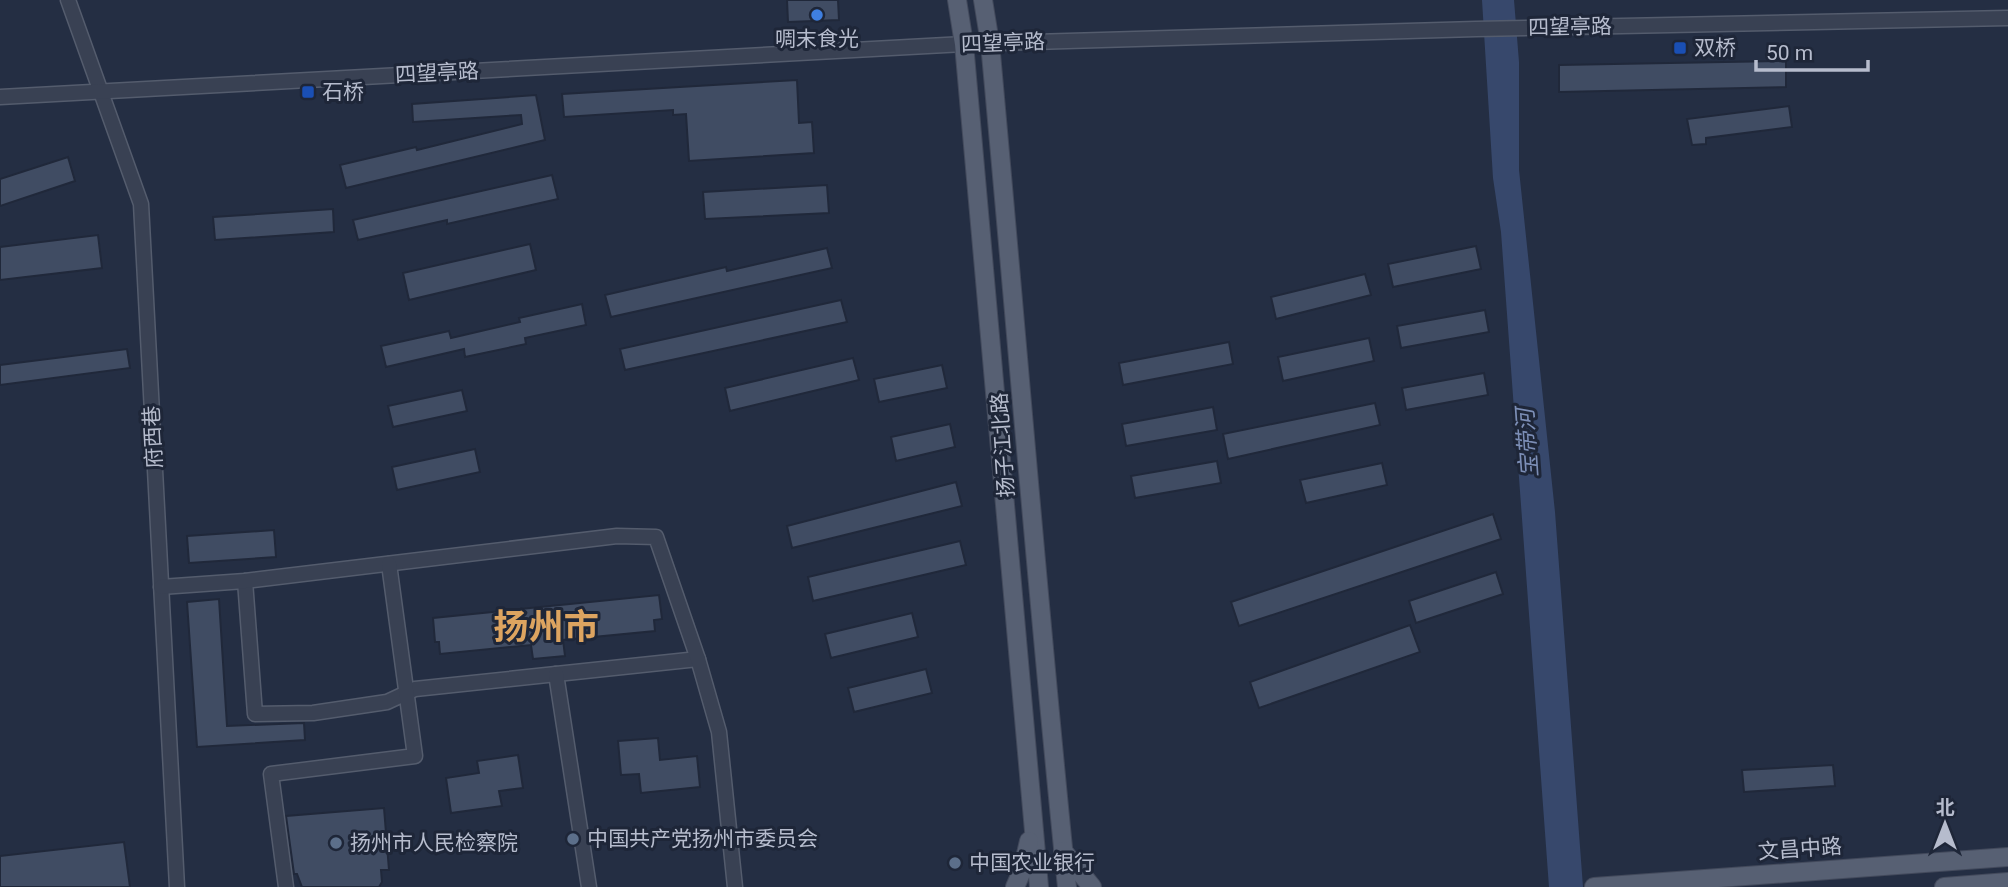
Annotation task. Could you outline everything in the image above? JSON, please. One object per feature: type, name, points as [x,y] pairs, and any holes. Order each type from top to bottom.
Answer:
[{"type":"main road","name":"扬子江北路","points":[[957,0],[964,44],[1039,887]]},
{"type":"main road","name":"扬子江北路","points":[[983,0],[990,43],[1020,363],[1036,579],[1067,887]]},
{"type":"main road","points":[[1015,887],[1022,871],[1033,824]]},
{"type":"main road","points":[[1063,851],[1092,887]]},
{"type":"main road","name":"文昌中路","points":[[1594,887],[2008,857]]},
{"type":"main road","points":[[1944,887],[2008,882]]},
{"type":"street","name":"府西巷","points":[[68,0],[141,204],[177,887]]},
{"type":"street","name":"四望亭路","points":[[0,97],[964,44],[1476,29],[2008,18]]},
{"type":"street","points":[[161,587],[245,581],[617,536],[656,537],[698,660],[719,732],[735,887]]},
{"type":"street","points":[[286,887],[271,774],[415,756],[389,564]]},
{"type":"street","points":[[245,581],[255,714],[313,713],[387,702],[415,689],[698,660]]},
{"type":"street","points":[[555,674],[589,887]]},
{"type":"water","name":"宝带河","points":[[1482,0],[1514,0],[1519,62],[1519,170],[1555,512],[1583,887],[1549,887],[1501,232],[1493,178]]},
{"type":"building","points":[[787,0],[838,0],[839,20],[788,22]]},
{"type":"building","points":[[1786,61],[1786,87],[1559,92],[1559,65]]},
{"type":"building","points":[[797,80],[799,123],[812,122],[814,153],[689,161],[686,114],[673,115],[673,110],[564,117],[562,94]]},
{"type":"building","points":[[536,95],[545,140],[346,188],[340,165],[416,147],[417,150],[522,124],[521,115],[413,122],[412,104]]},
{"type":"building","points":[[1789,106],[1792,127],[1706,138],[1706,144],[1692,145],[1687,119]]},
{"type":"building","points":[[68,157],[75,181],[0,206],[0,179]]},
{"type":"building","points":[[552,175],[558,199],[447,224],[447,220],[358,240],[353,220]]},
{"type":"building","points":[[827,185],[829,213],[705,219],[703,192]]},
{"type":"building","points":[[333,209],[334,232],[215,240],[213,217]]},
{"type":"building","points":[[98,235],[102,268],[0,280],[0,247]]},
{"type":"building","points":[[530,244],[536,270],[409,300],[403,273]]},
{"type":"building","points":[[1476,246],[1481,269],[1393,287],[1388,264]]},
{"type":"building","points":[[827,248],[832,268],[611,317],[605,295],[726,267],[727,271]]},
{"type":"building","points":[[1365,274],[1371,295],[1276,319],[1271,297]]},
{"type":"building","points":[[841,300],[847,322],[625,370],[620,349]]},
{"type":"building","points":[[582,304],[586,325],[525,338],[526,344],[465,357],[464,349],[386,367],[381,346],[449,331],[451,338],[520,322],[519,318]]},
{"type":"building","points":[[1485,310],[1489,332],[1401,348],[1397,326]]},
{"type":"building","points":[[1369,338],[1374,361],[1283,381],[1278,357]]},
{"type":"building","points":[[1229,342],[1233,364],[1123,385],[1119,363]]},
{"type":"building","points":[[127,349],[130,368],[0,385],[0,365]]},
{"type":"building","points":[[853,358],[859,380],[730,411],[725,388]]},
{"type":"building","points":[[942,365],[947,388],[879,402],[874,379]]},
{"type":"building","points":[[1484,373],[1488,395],[1406,410],[1402,388]]},
{"type":"building","points":[[462,390],[467,411],[393,427],[388,406]]},
{"type":"building","points":[[1375,403],[1380,425],[1228,459],[1223,434]]},
{"type":"building","points":[[1213,407],[1217,430],[1126,446],[1122,424]]},
{"type":"building","points":[[950,424],[955,447],[896,461],[891,437]]},
{"type":"building","points":[[475,449],[480,472],[397,490],[392,467]]},
{"type":"building","points":[[1217,461],[1221,483],[1135,498],[1131,476]]},
{"type":"building","points":[[1382,463],[1387,485],[1306,503],[1300,480]]},
{"type":"building","points":[[956,482],[962,506],[792,548],[787,526]]},
{"type":"building","points":[[1493,514],[1501,539],[1239,626],[1231,602]]},
{"type":"building","points":[[274,530],[276,557],[189,563],[187,536]]},
{"type":"building","points":[[960,541],[966,565],[813,601],[808,577]]},
{"type":"building","points":[[1496,572],[1503,594],[1416,623],[1409,601]]},
{"type":"building","points":[[659,595],[662,619],[654,620],[655,631],[563,640],[565,656],[533,659],[531,645],[440,654],[439,642],[435,642],[433,618]]},
{"type":"building","points":[[219,599],[227,726],[304,723],[305,740],[197,747],[187,602]]},
{"type":"building","points":[[912,613],[918,637],[831,658],[825,634]]},
{"type":"building","points":[[1410,625],[1420,652],[1259,708],[1250,682]]},
{"type":"building","points":[[926,669],[932,693],[854,712],[848,688]]},
{"type":"building","points":[[658,738],[660,760],[697,756],[700,787],[641,793],[639,774],[621,775],[618,741]]},
{"type":"building","points":[[518,755],[523,788],[499,791],[502,806],[451,813],[446,778],[479,773],[477,761]]},
{"type":"building","points":[[1833,765],[1835,786],[1744,792],[1742,770]]},
{"type":"building","name":"扬州市人民检察院","points":[[384,808],[389,870],[381,870],[382,882],[379,887],[302,887],[297,874],[294,874],[286,816]]},
{"type":"building","points":[[124,842],[130,887],[0,887],[0,856]]},
{"type":"place","name":"啁末食光","points":[[817,15]]},
{"type":"place","name":"双桥","points":[[1680,48]]},
{"type":"place","name":"石桥","points":[[308,92]]},
{"type":"place","name":"中国共产党扬州市委员会","points":[[573,839]]},
{"type":"place","name":"扬州市人民检察院","points":[[336,843]]},
{"type":"place","name":"中国农业银行","points":[[955,863]]},
{"type":"district","name":"扬州市","points":[[546,627]]}]
